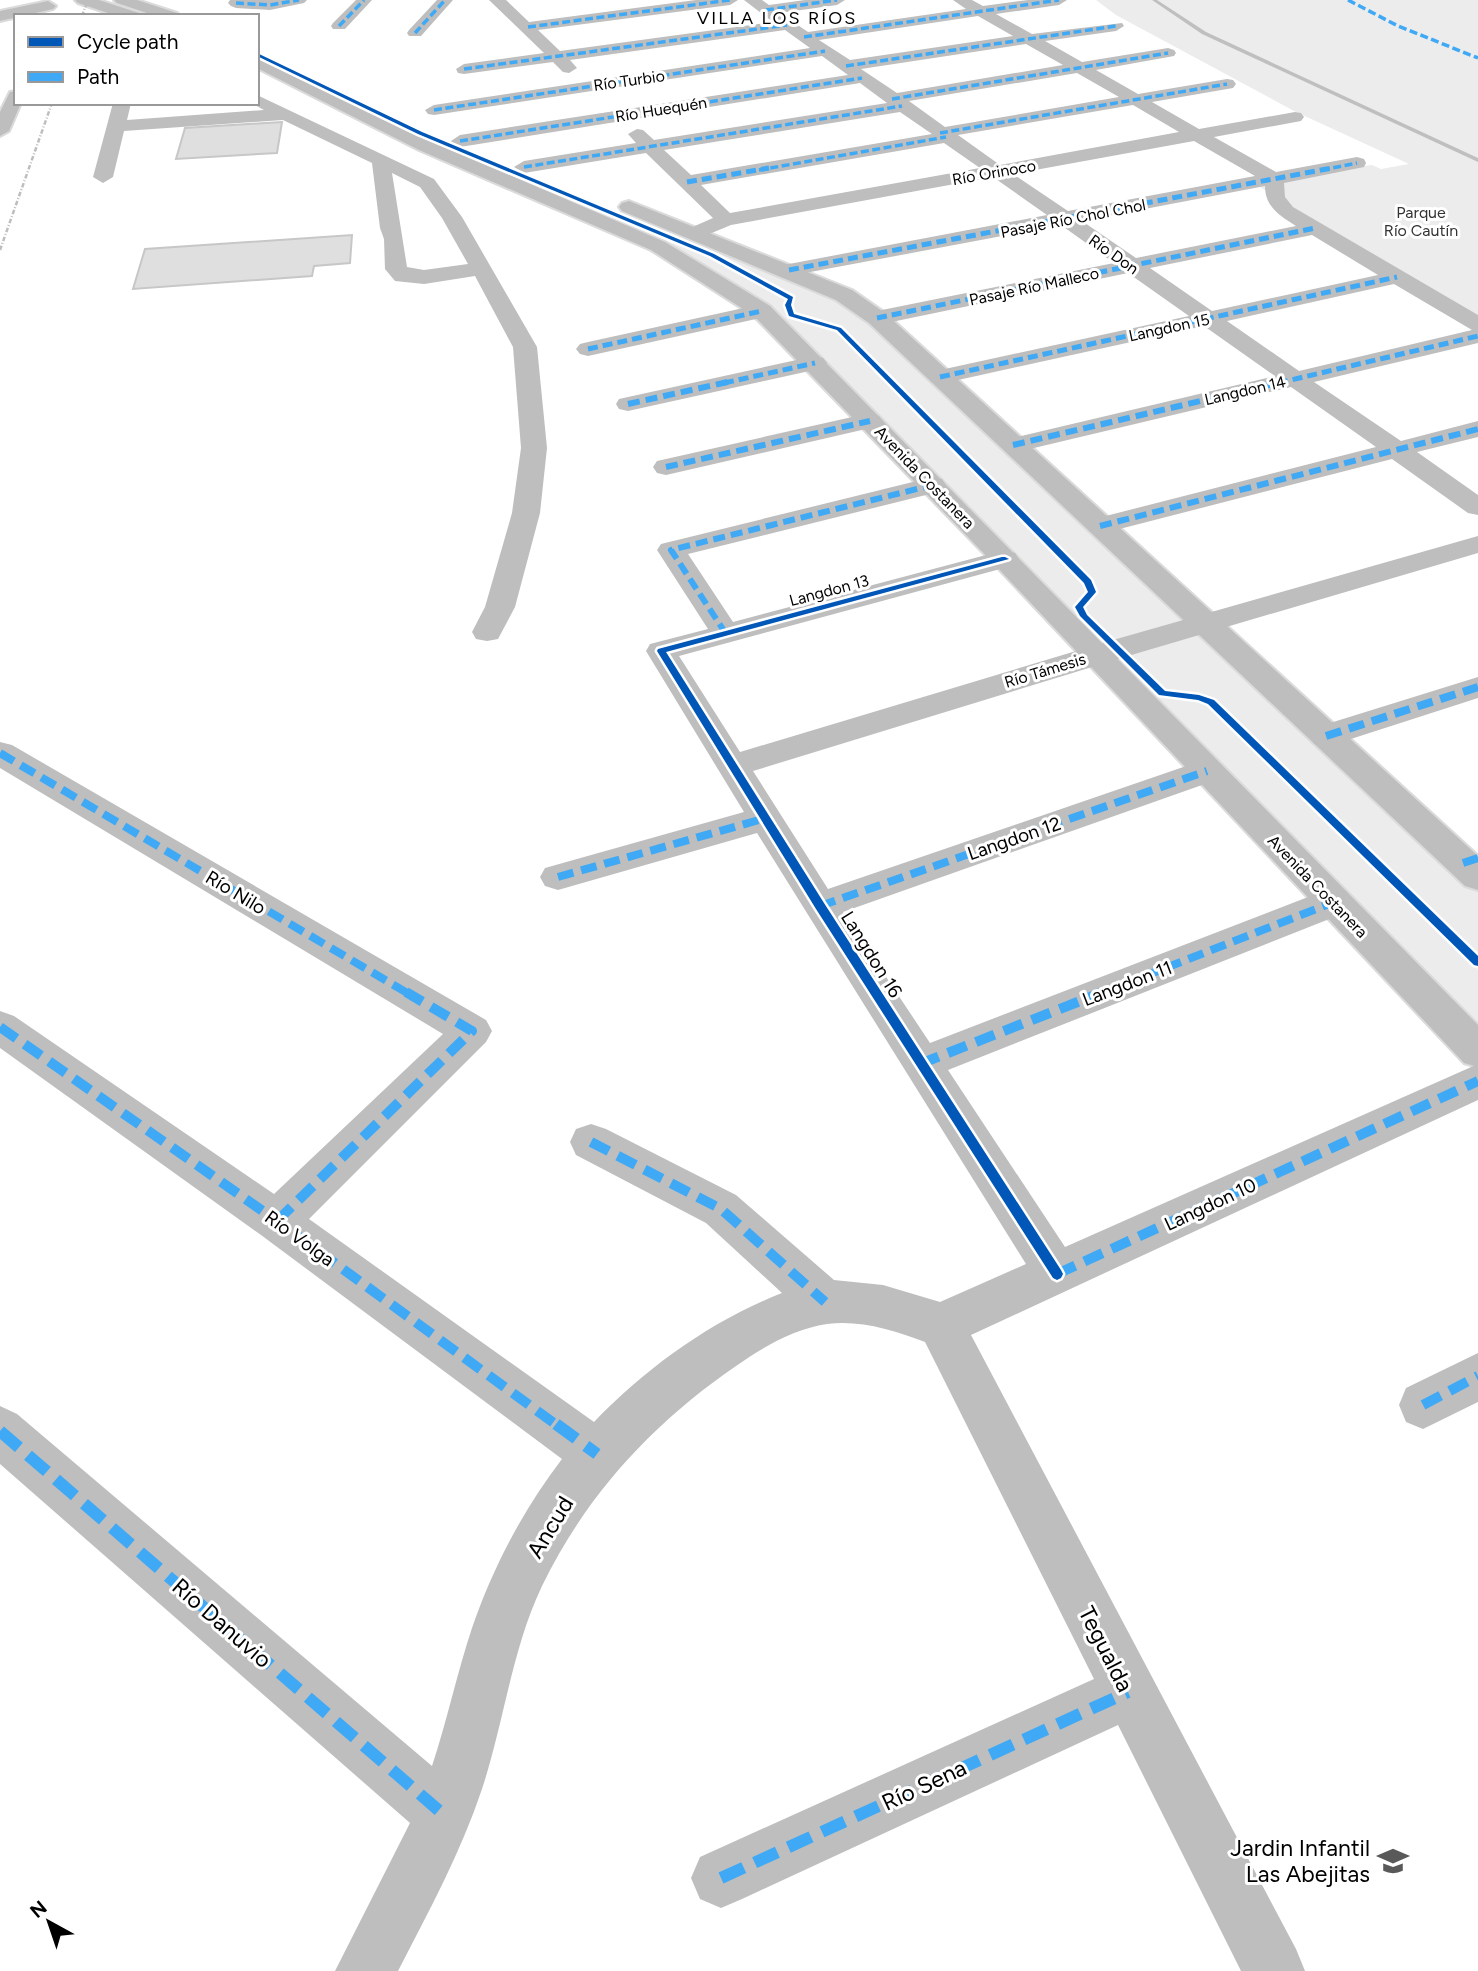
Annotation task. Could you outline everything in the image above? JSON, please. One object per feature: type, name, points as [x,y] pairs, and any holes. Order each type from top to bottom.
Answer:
[{"type":"street","points":[[0,4],[4,0]]},
{"type":"street","points":[[14,14],[50,9],[65,0]]},
{"type":"street","points":[[83,0],[128,14]]},
{"type":"street","points":[[122,0],[166,14]]},
{"type":"street","points":[[236,3],[270,5],[299,0]]},
{"type":"street","points":[[339,26],[364,0]]},
{"type":"street","points":[[415,33],[445,0]]},
{"type":"street","points":[[497,0],[505,0]]},
{"type":"street","points":[[497,0],[726,220]]},
{"type":"street","points":[[528,27],[730,0]]},
{"type":"street","points":[[759,5],[837,0]]},
{"type":"street","points":[[961,0],[1275,179],[1275,198],[1286,211],[1478,325]]},
{"type":"street","points":[[804,37],[1059,0]]},
{"type":"street","name":"Río Don","points":[[759,5],[1478,507]]},
{"type":"street","points":[[464,69],[787,25]]},
{"type":"street","points":[[846,66],[1116,26]]},
{"type":"street","points":[[259,46],[333,77],[398,113],[460,141],[789,270],[845,295],[940,377],[1326,736],[1473,866]]},
{"type":"street","name":"Río Turbio","points":[[434,110],[825,51]]},
{"type":"street","points":[[524,167],[650,147],[1168,53]]},
{"type":"street","name":"Avenida Costanera","points":[[259,62],[426,146],[658,246],[765,314],[1005,559],[1478,1051]]},
{"type":"street","name":"Río Huequén","points":[[460,141],[862,78]]},
{"type":"street","points":[[687,182],[1227,84]]},
{"type":"street","points":[[2,120],[12,86]]},
{"type":"street","points":[[259,101],[427,183],[437,193],[525,347],[534,448],[526,513],[499,607],[487,632]]},
{"type":"street","points":[[103,177],[121,105]]},
{"type":"street","points":[[116,126],[287,114]]},
{"type":"street","name":"Río Orinoco","points":[[695,233],[726,220],[1295,117]]},
{"type":"street","points":[[381,160],[390,228],[394,239],[396,269],[402,276],[424,277],[481,269]]},
{"type":"street","name":"Pasaje Río Chol Chol","points":[[789,270],[1357,163]]},
{"type":"street","name":"Pasaje Río Malleco","points":[[869,313],[1131,266],[1315,228]]},
{"type":"street","name":"Langdon 15","points":[[940,377],[1397,277]]},
{"type":"street","points":[[588,349],[765,314],[780,303],[805,296],[838,300],[869,313]]},
{"type":"street","name":"Langdon 14","points":[[1013,445],[1478,336]]},
{"type":"street","points":[[628,404],[815,363]]},
{"type":"street","points":[[666,467],[870,421]]},
{"type":"street","points":[[1100,526],[1478,429]]},
{"type":"street","points":[[726,634],[671,550],[933,485]]},
{"type":"street","name":"Río Támesis","points":[[734,765],[1095,655],[1478,544]]},
{"type":"street","name":"Langdon 13","points":[[661,651],[1005,559]]},
{"type":"street","name":"Langdon 16","points":[[661,651],[920,1064],[1057,1273]]},
{"type":"street","points":[[1326,736],[1478,687]]},
{"type":"street","name":"Río Nilo","points":[[0,753],[472,1031],[277,1221]]},
{"type":"street","name":"Langdon 12","points":[[820,906],[1207,771]]},
{"type":"street","points":[[558,877],[766,818]]},
{"type":"street","name":"Langdon 11","points":[[920,1064],[1335,902]]},
{"type":"street","name":"Río Volga","points":[[0,1027],[277,1221],[597,1454]]},
{"type":"street","name":"Langdon 10","points":[[941,1325],[1478,1081]]},
{"type":"street","points":[[592,1142],[721,1209],[825,1302]]},
{"type":"street","name":"Ancud","points":[[366,1971],[444,1815],[509,1602],[548,1523],[597,1454],[658,1397],[740,1334],[770,1319],[825,1302],[885,1305],[941,1325]]},
{"type":"street","name":"Tegualda","points":[[941,1325],[1274,1971]]},
{"type":"street","points":[[1423,1405],[1478,1377]]},
{"type":"street","name":"Río Danuvio","points":[[0,1432],[444,1815]]},
{"type":"street","name":"Río Sena","points":[[721,1878],[1128,1692]]},
{"type":"green space","name":"Parque Río Cautín","points":[[1096,0],[1478,0],[1478,320],[1260,187],[1347,168],[1372,165],[1381,169],[1409,164],[1296,112],[1116,15]]},
{"type":"green space","points":[[695,236],[841,296],[1478,885],[1478,1038],[766,310],[664,246]]},
{"type":"building","points":[[282,122],[277,153],[176,159],[185,128]]},
{"type":"building","points":[[352,235],[350,263],[314,266],[312,276],[133,289],[145,249]]},
{"type":"waterway","points":[[1154,0],[1204,33],[1478,160]]},
{"type":"railway","points":[[83,14],[88,0]]},
{"type":"railway","points":[[0,250],[51,105]]},
{"type":"marked path","points":[[236,3],[270,5],[299,0]]},
{"type":"marked path","points":[[339,26],[364,0]]},
{"type":"marked path","points":[[415,33],[445,0]]},
{"type":"marked path","points":[[528,27],[730,0]]},
{"type":"marked path","points":[[766,10],[837,0]]},
{"type":"marked path","points":[[804,37],[1059,0]]},
{"type":"marked path","points":[[1348,0],[1398,26],[1478,58]]},
{"type":"marked path","points":[[464,69],[787,25]]},
{"type":"marked path","points":[[846,66],[1116,26]]},
{"type":"marked path","points":[[434,110],[825,51]]},
{"type":"marked path","points":[[892,99],[1168,53]]},
{"type":"marked path","points":[[460,141],[862,78]]},
{"type":"marked path","points":[[940,133],[1227,84]]},
{"type":"marked path","points":[[524,167],[902,106]]},
{"type":"marked path","points":[[687,182],[946,137]]},
{"type":"marked path","points":[[789,270],[1357,163]]},
{"type":"marked path","points":[[877,318],[1315,228]]},
{"type":"marked path","points":[[940,377],[1397,277]]},
{"type":"marked path","points":[[588,349],[762,311]]},
{"type":"marked path","points":[[1013,445],[1478,336]]},
{"type":"marked path","points":[[628,404],[815,363]]},
{"type":"marked path","points":[[666,467],[870,421]]},
{"type":"marked path","points":[[1100,526],[1478,429]]},
{"type":"marked path","points":[[726,634],[671,550],[933,485]]},
{"type":"marked path","points":[[1326,736],[1478,687]]},
{"type":"marked path","points":[[0,753],[472,1031],[277,1221]]},
{"type":"marked path","points":[[820,906],[1207,771]]},
{"type":"marked path","points":[[558,877],[766,818]]},
{"type":"marked path","points":[[1463,863],[1478,858]]},
{"type":"marked path","points":[[920,1064],[1334,902]]},
{"type":"marked path","points":[[0,1027],[277,1221],[597,1454]]},
{"type":"marked path","points":[[1057,1274],[1478,1081]]},
{"type":"marked path","points":[[591,1142],[721,1209],[825,1302]]},
{"type":"marked path","points":[[1423,1405],[1478,1376]]},
{"type":"marked path","points":[[0,1431],[444,1815]]},
{"type":"marked path","points":[[721,1878],[1128,1692]]},
{"type":"cycle path","points":[[259,55],[420,133],[712,255],[791,298],[788,305],[791,315],[839,329],[1088,582],[1092,592],[1079,607],[1084,616],[1162,693],[1211,702],[1478,962]]},
{"type":"cycle path","points":[[1005,559],[661,651],[820,906],[1057,1274]]},
{"type":"place","name":"Jardin Infantil Las Abejitas","points":[[1393,1861]]},
{"type":"district","name":"VILLA LOS RÍOS","points":[[777,18]]}]
